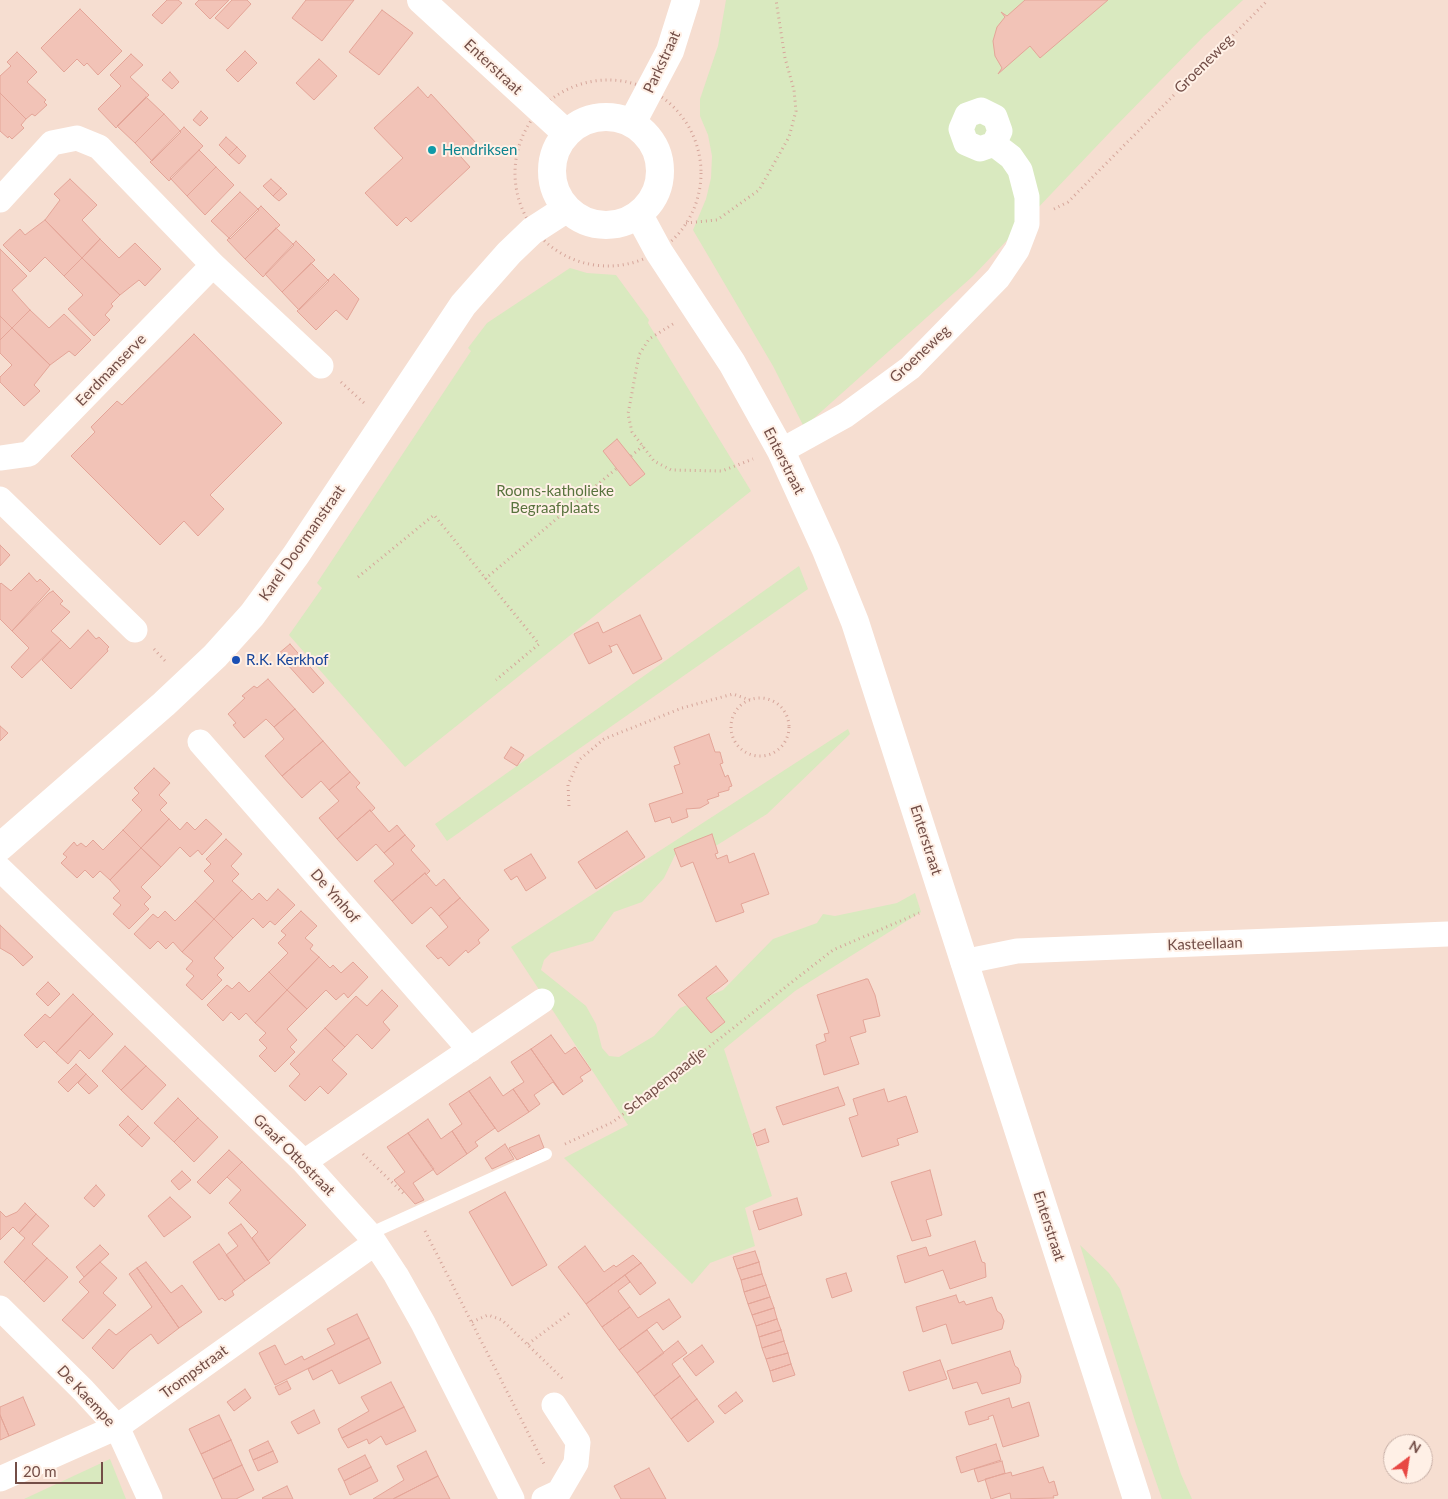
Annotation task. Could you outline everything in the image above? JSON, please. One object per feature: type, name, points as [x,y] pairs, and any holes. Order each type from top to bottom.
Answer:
[{"type":"main road","name":"Enterstraat","points":[[421,0],[566,133]]},
{"type":"main road","name":"Parkstraat","points":[[632,123],[670,51],[686,0]]},
{"type":"main road","points":[[597,116],[615,116],[632,123],[646,134],[656,149],[661,166],[659,185],[652,201],[639,214],[621,223],[602,225],[582,220],[566,209],[555,192],[551,171],[554,151],[566,133],[580,122],[597,116]]},
{"type":"main road","name":"Karel Doormanstraat","points":[[0,847],[187,683],[215,656],[252,615],[296,555],[463,305],[509,253],[532,231],[566,209]]},
{"type":"main road","name":"Enterstraat","points":[[639,214],[659,252],[732,363],[780,451],[826,550],[855,622],[945,902],[962,962],[1136,1499]]},
{"type":"street","points":[[0,200],[52,143],[77,138],[99,147],[213,265],[321,366]]},
{"type":"street","name":"Groeneweg","points":[[780,451],[846,414],[910,368],[998,278],[1017,250],[1027,224],[1026,197],[1020,170],[1011,157],[994,144]]},
{"type":"street","name":"Eerdmanserve","points":[[0,458],[29,454],[213,265]]},
{"type":"street","points":[[0,499],[135,630]]},
{"type":"street","name":"De Ymhof","points":[[200,742],[470,1050]]},
{"type":"street","name":"Graaf Ottostraat","points":[[0,868],[304,1162],[372,1238],[424,1323],[512,1499]]},
{"type":"street","name":"Kasteellaan","points":[[962,962],[1018,951],[1448,934]]},
{"type":"street","points":[[304,1162],[542,1001]]},
{"type":"street","name":"Trompstraat","points":[[0,1479],[117,1427],[372,1238]]},
{"type":"street","name":"De Kaempe","points":[[0,1308],[83,1390],[117,1427],[150,1499]]},
{"type":"street","points":[[552,1496],[576,1463],[578,1442],[554,1405]]},
{"type":"lane","points":[[372,1238],[416,1213],[546,1154]]},
{"type":"path","points":[[686,223],[717,220],[760,190],[790,137],[796,111],[794,90],[786,58],[776,0]]},
{"type":"path","name":"Groeneweg","points":[[1027,224],[1068,202],[1268,0]]},
{"type":"path","points":[[603,80],[627,82],[650,90],[672,106],[690,128],[699,155],[701,182],[694,210],[680,234],[659,252],[628,265],[594,266],[563,256],[532,231],[519,205],[514,172],[520,138],[538,108],[557,94],[579,84],[603,80]]},
{"type":"path","points":[[697,309],[649,339],[639,355],[628,414],[632,432],[654,461],[671,470],[722,471],[780,451]]},
{"type":"path","points":[[321,366],[386,421]]},
{"type":"path","points":[[631,456],[643,446]]},
{"type":"path","points":[[485,579],[616,469]]},
{"type":"path","points":[[358,577],[434,515],[539,644],[496,680]]},
{"type":"path","points":[[135,630],[187,683]]},
{"type":"path","points":[[569,806],[568,785],[579,760],[604,739],[682,708],[732,694],[750,700],[767,699],[776,703],[784,710],[790,728],[787,738],[774,753],[755,756],[739,748],[734,740],[731,731],[735,714],[740,706],[750,700]]},
{"type":"path","name":"Schapenpaadje","points":[[546,1154],[613,1122],[833,950],[945,902]]},
{"type":"path","points":[[341,1137],[404,1194],[416,1213],[472,1322],[552,1496]]},
{"type":"path","points":[[528,1344],[571,1312]]},
{"type":"path","points":[[472,1322],[488,1315],[502,1320],[566,1381]]},
{"type":"shaded area","points":[[0,0],[1448,0],[1448,1499],[0,1499]]},
{"type":"green space","points":[[726,0],[1243,0],[1204,36],[1112,130],[973,276],[804,427],[773,366],[693,230],[706,199],[711,178],[712,156],[708,135],[700,116],[700,99],[718,46]]},
{"type":"green space","name":"Rooms-katholieke Begraafplaats","points":[[570,268],[587,273],[616,275],[649,320],[648,323],[751,491],[405,767],[289,635],[322,588],[317,583],[471,351],[468,348],[487,323]]},
{"type":"green space","points":[[799,566],[808,589],[447,841],[435,824]]},
{"type":"green space","points":[[848,729],[850,734],[767,814],[714,847],[711,840],[675,855],[664,878],[642,902],[614,912],[593,941],[551,953],[544,960],[541,970],[586,1006],[596,1024],[602,1048],[609,1056],[619,1057],[654,1036],[680,1008],[723,990],[773,939],[817,923],[823,914],[835,916],[897,903],[915,893],[921,912],[795,991],[724,1049],[772,1196],[745,1208],[755,1246],[710,1263],[692,1284],[564,1158],[628,1125],[511,947]]},
{"type":"green space","points":[[1080,1245],[1109,1273],[1120,1289],[1181,1474],[1192,1499],[1162,1499],[1136,1424]]},
{"type":"green space","points":[[110,1459],[126,1499],[24,1499]]},
{"type":"building","points":[[167,0],[178,0],[182,3],[162,24],[152,15]]},
{"type":"building","points":[[199,0],[229,0],[210,19],[195,4]]},
{"type":"building","points":[[232,0],[247,0],[251,4],[228,29],[215,18]]},
{"type":"building","points":[[306,0],[354,0],[322,41],[292,18]]},
{"type":"building","points":[[1025,0],[1108,0],[1040,58],[1030,46],[998,74],[1002,68],[995,56],[993,41],[997,27],[1005,17],[1001,12],[1007,16]]},
{"type":"building","points":[[80,9],[122,51],[98,75],[87,63],[84,66],[77,59],[64,72],[41,48]]},
{"type":"building","points":[[382,10],[413,33],[379,75],[349,52]]},
{"type":"building","points":[[245,51],[257,63],[238,82],[226,70]]},
{"type":"building","points":[[17,52],[37,72],[27,82],[46,100],[44,102],[47,105],[35,116],[32,114],[26,119],[0,93],[0,76],[11,66],[7,62]]},
{"type":"building","points":[[131,54],[143,65],[130,77],[149,95],[116,128],[98,109],[121,86],[110,75]]},
{"type":"building","points":[[319,59],[337,76],[314,100],[296,83]]},
{"type":"building","points":[[170,72],[179,82],[172,89],[162,80]]},
{"type":"building","name":"Hendriksen","points":[[418,87],[428,98],[431,94],[476,143],[461,157],[470,167],[411,222],[406,217],[397,226],[365,193],[403,158],[374,128]]},
{"type":"building","points":[[0,93],[26,119],[21,125],[24,128],[12,139],[0,131]]},
{"type":"building","points":[[146,97],[164,114],[135,143],[117,126]]},
{"type":"building","points":[[201,111],[208,118],[200,126],[193,120]]},
{"type":"building","points":[[164,114],[181,132],[152,161],[135,143]]},
{"type":"building","points":[[184,127],[203,146],[169,181],[150,162]]},
{"type":"building","points":[[226,137],[237,147],[229,155],[219,145]]},
{"type":"building","points":[[237,147],[246,156],[239,164],[229,155]]},
{"type":"building","points":[[199,150],[216,167],[187,196],[170,178]]},
{"type":"building","points":[[216,167],[234,185],[205,215],[187,196]]},
{"type":"building","points":[[70,179],[97,205],[82,220],[100,239],[82,258],[45,220],[60,200],[54,194]]},
{"type":"building","points":[[271,179],[281,188],[273,196],[263,186]]},
{"type":"building","points":[[281,188],[287,194],[279,201],[273,196]]},
{"type":"building","points":[[240,192],[259,210],[230,239],[211,221]]},
{"type":"building","points":[[261,206],[280,225],[245,259],[227,240]]},
{"type":"building","points":[[45,220],[82,258],[64,276],[45,257],[30,272],[3,245],[20,229],[25,235]]},
{"type":"building","points":[[276,228],[294,245],[263,277],[245,259]]},
{"type":"building","points":[[100,239],[119,258],[135,243],[161,269],[145,286],[139,280],[120,295],[82,258]]},
{"type":"building","points":[[296,241],[315,260],[282,292],[265,274]]},
{"type":"building","points":[[0,249],[27,276],[12,290],[30,310],[12,328],[0,316]]},
{"type":"building","points":[[82,258],[120,295],[111,304],[113,306],[105,315],[110,320],[94,336],[68,309],[83,295],[64,276]]},
{"type":"building","points":[[311,263],[329,281],[299,310],[282,292]]},
{"type":"building","points":[[334,274],[359,299],[347,320],[336,310],[316,330],[297,311]]},
{"type":"building","points":[[30,310],[49,328],[64,314],[91,340],[75,356],[69,351],[50,365],[12,328]]},
{"type":"building","points":[[0,316],[12,328],[0,340]]},
{"type":"building","points":[[12,328],[50,365],[34,385],[40,391],[24,406],[0,382],[0,377],[12,365],[0,353],[0,340]]},
{"type":"building","points":[[194,334],[282,423],[210,495],[224,509],[198,536],[184,521],[160,545],[71,456],[95,432],[91,427],[117,401],[122,405]]},
{"type":"building","points":[[617,439],[645,474],[630,486],[603,451]]},
{"type":"building","points":[[0,545],[10,555],[0,566]]},
{"type":"building","points":[[29,573],[37,582],[40,579],[50,589],[12,631],[0,619],[0,584],[11,591]]},
{"type":"building","points":[[53,591],[63,601],[60,604],[70,612],[51,631],[61,640],[22,678],[11,667],[29,648],[12,631]]},
{"type":"building","points":[[640,615],[662,659],[633,674],[617,644],[610,647],[609,645],[612,652],[589,664],[574,634],[598,622],[603,633]]},
{"type":"building","points":[[88,630],[96,639],[99,637],[109,647],[108,651],[71,689],[42,660],[61,640],[70,649]]},
{"type":"building","points":[[290,644],[324,683],[313,693],[278,654]]},
{"type":"building","points":[[268,679],[295,709],[274,727],[266,719],[244,738],[233,725],[236,723],[228,714],[245,698],[242,696],[254,686],[257,688]]},
{"type":"building","points":[[295,709],[323,741],[282,776],[265,756],[284,739],[274,727]]},
{"type":"building","points":[[0,726],[8,733],[0,741]]},
{"type":"building","points":[[709,734],[715,752],[720,752],[723,763],[720,764],[725,777],[728,775],[732,786],[729,787],[729,790],[718,793],[719,796],[707,800],[709,803],[700,808],[686,809],[688,817],[672,823],[670,817],[655,822],[649,804],[683,793],[674,766],[680,764],[674,747]]},
{"type":"building","points":[[323,741],[350,772],[329,790],[321,781],[302,798],[282,776]]},
{"type":"building","points":[[511,747],[524,755],[517,766],[504,758]]},
{"type":"building","points":[[154,768],[170,783],[159,795],[167,803],[160,810],[169,819],[141,848],[123,830],[142,810],[132,800],[139,793],[134,788]]},
{"type":"building","points":[[350,772],[360,783],[356,787],[375,808],[371,812],[370,810],[337,839],[319,818],[339,801],[329,790]]},
{"type":"building","points":[[370,810],[389,832],[397,825],[405,835],[384,853],[376,844],[357,861],[337,839]]},
{"type":"building","points":[[169,819],[180,830],[187,822],[195,830],[206,819],[222,834],[202,855],[198,850],[190,857],[180,847],[161,867],[141,848]]},
{"type":"building","points":[[123,830],[141,848],[110,880],[100,871],[93,878],[85,870],[77,878],[61,863],[67,857],[63,854],[74,842],[77,846],[81,843],[86,847],[93,840],[103,850]]},
{"type":"building","points":[[627,831],[645,857],[596,889],[578,862]]},
{"type":"building","points":[[712,834],[718,853],[715,854],[717,859],[727,855],[729,863],[754,853],[769,894],[741,904],[744,912],[716,922],[693,862],[681,867],[674,849]]},
{"type":"building","points":[[405,835],[415,846],[411,850],[430,871],[426,875],[425,873],[392,901],[374,881],[394,864],[384,853]]},
{"type":"building","points":[[226,839],[242,854],[231,866],[239,874],[232,881],[242,890],[214,919],[195,901],[214,881],[204,871],[211,864],[206,859]]},
{"type":"building","points":[[141,848],[161,867],[141,887],[151,897],[144,904],[149,909],[129,929],[113,914],[121,905],[113,898],[120,891],[110,880]]},
{"type":"building","points":[[531,854],[546,878],[526,891],[517,876],[511,880],[504,870]]},
{"type":"building","points":[[425,873],[436,886],[444,879],[460,898],[439,916],[431,907],[412,924],[392,901]]},
{"type":"building","points":[[278,889],[295,905],[275,925],[270,921],[263,928],[253,918],[233,938],[214,919],[242,890],[252,900],[259,893],[267,901]]},
{"type":"building","points":[[460,898],[489,930],[478,940],[480,943],[468,953],[466,950],[449,966],[441,957],[438,959],[426,946],[448,927],[439,916]]},
{"type":"building","points":[[195,901],[214,919],[182,952],[173,942],[166,949],[158,941],[150,949],[134,934],[153,914],[158,918],[165,911],[175,921]]},
{"type":"building","points":[[301,911],[317,926],[305,938],[313,945],[310,949],[319,957],[287,990],[269,972],[288,953],[278,943],[286,935],[281,931]]},
{"type":"building","points":[[214,919],[233,938],[214,958],[224,968],[217,975],[222,980],[202,1000],[186,985],[194,976],[186,969],[193,961],[182,952]]},
{"type":"building","points":[[0,925],[33,957],[23,966],[12,955],[0,948]]},
{"type":"building","points":[[319,957],[330,968],[333,965],[341,973],[353,962],[368,977],[348,998],[344,993],[336,1000],[326,990],[307,1009],[287,990]]},
{"type":"building","points":[[716,966],[728,981],[706,998],[725,1022],[711,1033],[678,995]]},
{"type":"building","points":[[269,972],[287,990],[255,1023],[246,1013],[239,1020],[231,1012],[223,1021],[207,1005],[227,985],[232,989],[239,982],[249,992]]},
{"type":"building","points":[[868,979],[875,995],[880,1016],[863,1020],[866,1032],[850,1037],[859,1064],[824,1075],[816,1045],[826,1041],[824,1034],[829,1033],[817,995]]},
{"type":"building","points":[[48,982],[60,994],[48,1006],[36,994]]},
{"type":"building","points":[[287,990],[307,1009],[287,1029],[297,1040],[290,1047],[295,1052],[275,1072],[259,1056],[267,1048],[259,1040],[266,1033],[255,1023]]},
{"type":"building","points":[[382,990],[398,1006],[383,1022],[390,1030],[372,1049],[357,1034],[345,1047],[325,1028],[356,996],[367,1006]]},
{"type":"building","points":[[73,994],[93,1014],[56,1053],[44,1041],[37,1048],[24,1035],[45,1014],[50,1018]]},
{"type":"building","points":[[93,1014],[113,1034],[89,1059],[80,1050],[68,1064],[56,1053]]},
{"type":"building","points":[[325,1028],[345,1047],[332,1060],[347,1074],[328,1094],[320,1086],[305,1101],[289,1086],[300,1074],[290,1064]]},
{"type":"building","points":[[551,1035],[565,1054],[575,1047],[591,1070],[580,1077],[583,1081],[563,1095],[531,1049]]},
{"type":"building","points":[[125,1046],[146,1066],[121,1090],[102,1071]]},
{"type":"building","points":[[531,1049],[563,1095],[553,1082],[534,1095],[540,1104],[529,1112],[513,1089],[524,1082],[511,1062]]},
{"type":"building","points":[[76,1064],[86,1074],[68,1092],[58,1082]]},
{"type":"building","points":[[146,1066],[166,1085],[142,1110],[121,1090]]},
{"type":"building","points":[[86,1074],[98,1086],[89,1094],[78,1083]]},
{"type":"building","points":[[490,1077],[503,1096],[513,1089],[529,1112],[498,1132],[469,1091]]},
{"type":"building","points":[[838,1087],[845,1105],[783,1125],[776,1107]]},
{"type":"building","points":[[884,1089],[888,1102],[906,1096],[918,1132],[897,1139],[899,1145],[862,1157],[849,1118],[858,1115],[853,1099]]},
{"type":"building","points":[[469,1091],[495,1128],[475,1142],[478,1146],[467,1154],[452,1131],[462,1124],[449,1104]]},
{"type":"building","points":[[178,1098],[198,1118],[174,1142],[154,1123]]},
{"type":"building","points":[[128,1116],[138,1126],[129,1135],[119,1125]]},
{"type":"building","points":[[198,1118],[218,1137],[194,1162],[174,1142]]},
{"type":"building","points":[[428,1119],[441,1139],[452,1131],[467,1154],[437,1175],[408,1133]]},
{"type":"building","points":[[138,1126],[150,1138],[142,1147],[129,1135]]},
{"type":"building","points":[[765,1129],[769,1142],[757,1146],[753,1134]]},
{"type":"building","points":[[408,1133],[434,1169],[413,1183],[424,1200],[415,1204],[394,1180],[405,1172],[387,1147]]},
{"type":"building","points":[[539,1135],[544,1148],[517,1160],[509,1148]]},
{"type":"building","points":[[505,1144],[514,1159],[492,1169],[485,1158]]},
{"type":"building","points":[[229,1150],[242,1162],[210,1194],[197,1182]]},
{"type":"building","points":[[242,1162],[306,1225],[268,1261],[252,1238],[258,1232],[229,1203],[241,1190],[227,1177]]},
{"type":"building","points":[[930,1170],[942,1215],[926,1220],[931,1236],[912,1241],[891,1182]]},
{"type":"building","points":[[182,1171],[191,1180],[179,1190],[171,1181]]},
{"type":"building","points":[[96,1185],[105,1195],[94,1207],[84,1198]]},
{"type":"building","points":[[505,1192],[547,1265],[512,1286],[469,1212]]},
{"type":"building","points":[[170,1197],[191,1217],[164,1237],[148,1216]]},
{"type":"building","points":[[797,1198],[802,1215],[759,1230],[753,1211]]},
{"type":"building","points":[[25,1203],[36,1214],[19,1233],[13,1227],[0,1240],[0,1211],[6,1217],[17,1212]]},
{"type":"building","points":[[36,1214],[49,1226],[32,1244],[47,1258],[24,1282],[4,1262],[25,1238],[19,1233]]},
{"type":"building","points":[[241,1224],[270,1263],[245,1281],[226,1255],[238,1246],[228,1233]]},
{"type":"building","points":[[975,1241],[982,1262],[985,1263],[986,1277],[950,1289],[943,1270],[905,1283],[897,1256],[926,1247],[929,1256]]},
{"type":"building","points":[[219,1244],[245,1281],[232,1291],[234,1295],[225,1301],[222,1298],[219,1300],[193,1262]]},
{"type":"building","points":[[100,1245],[109,1254],[84,1277],[76,1267]]},
{"type":"building","points":[[585,1246],[604,1272],[614,1265],[616,1267],[633,1255],[641,1263],[586,1304],[558,1267]]},
{"type":"building","points":[[755,1251],[759,1262],[737,1269],[733,1257]]},
{"type":"building","points":[[47,1258],[68,1277],[44,1302],[24,1282]]},
{"type":"building","points":[[100,1262],[117,1278],[103,1293],[116,1305],[83,1339],[62,1320],[89,1292],[79,1282]]},
{"type":"building","points":[[146,1262],[171,1293],[182,1285],[202,1312],[179,1328],[137,1268]]},
{"type":"building","points":[[759,1262],[762,1274],[741,1280],[737,1269]]},
{"type":"building","points":[[641,1263],[656,1283],[640,1295],[625,1275]]},
{"type":"building","points":[[137,1268],[179,1328],[158,1344],[151,1334],[130,1350],[113,1369],[92,1348],[109,1329],[116,1335],[152,1307],[129,1274]]},
{"type":"building","points":[[846,1273],[852,1291],[832,1298],[826,1279]]},
{"type":"building","points":[[762,1274],[766,1285],[744,1292],[741,1280]]},
{"type":"building","points":[[625,1275],[630,1282],[618,1291],[630,1307],[602,1327],[586,1304]]},
{"type":"building","points":[[766,1285],[770,1297],[748,1304],[744,1292]]},
{"type":"building","points":[[956,1295],[959,1303],[964,1301],[966,1305],[992,1297],[997,1311],[1001,1314],[1004,1321],[1002,1329],[952,1344],[946,1324],[923,1332],[916,1307]]},
{"type":"building","points":[[770,1297],[774,1308],[752,1315],[748,1304]]},
{"type":"building","points":[[669,1299],[681,1317],[663,1330],[657,1322],[619,1350],[602,1327],[630,1307],[638,1318]]},
{"type":"building","points":[[774,1308],[777,1319],[756,1326],[752,1315]]},
{"type":"building","points":[[357,1314],[369,1338],[275,1385],[259,1353],[275,1345],[285,1365],[302,1356],[304,1360],[335,1344],[327,1329]]},
{"type":"building","points":[[777,1319],[781,1330],[759,1337],[756,1326]]},
{"type":"building","points":[[647,1330],[664,1353],[637,1373],[619,1350]]},
{"type":"building","points":[[781,1330],[784,1341],[762,1348],[759,1337]]},
{"type":"building","points":[[369,1338],[381,1363],[339,1384],[332,1370],[313,1380],[308,1369]]},
{"type":"building","points":[[678,1341],[687,1353],[672,1364],[680,1376],[654,1396],[637,1373]]},
{"type":"building","points":[[784,1341],[788,1353],[766,1359],[762,1348]]},
{"type":"building","points":[[702,1345],[714,1362],[696,1376],[683,1359]]},
{"type":"building","points":[[1010,1351],[1021,1376],[1020,1383],[982,1394],[977,1382],[953,1389],[947,1371]]},
{"type":"building","points":[[788,1353],[791,1364],[770,1371],[766,1359]]},
{"type":"building","points":[[940,1360],[947,1379],[909,1391],[903,1372]]},
{"type":"building","points":[[791,1364],[795,1375],[773,1382],[770,1371]]},
{"type":"building","points":[[680,1376],[697,1399],[671,1419],[654,1396]]},
{"type":"building","points":[[287,1381],[291,1389],[279,1395],[275,1387]]},
{"type":"building","points":[[391,1382],[404,1407],[342,1438],[338,1429],[369,1411],[361,1397]]},
{"type":"building","points":[[245,1389],[251,1398],[234,1411],[227,1402]]},
{"type":"building","points":[[736,1392],[743,1401],[725,1414],[718,1406]]},
{"type":"building","points":[[23,1397],[35,1425],[9,1436],[0,1415],[0,1407]]},
{"type":"building","points":[[1009,1398],[1012,1408],[1029,1402],[1039,1436],[1003,1447],[993,1415],[988,1417],[989,1419],[969,1425],[965,1412]]},
{"type":"building","points":[[697,1399],[714,1422],[688,1442],[671,1419]]},
{"type":"building","points":[[404,1407],[416,1431],[386,1445],[381,1436],[369,1444],[367,1439],[348,1448],[342,1438]]},
{"type":"building","points":[[314,1410],[320,1423],[298,1434],[291,1422]]},
{"type":"building","points":[[0,1415],[9,1436],[0,1440]]},
{"type":"building","points":[[219,1415],[231,1440],[201,1454],[189,1429]]},
{"type":"building","points":[[231,1440],[242,1465],[213,1479],[201,1454]]},
{"type":"building","points":[[268,1441],[273,1451],[253,1460],[249,1450]]},
{"type":"building","points":[[996,1444],[1001,1460],[961,1473],[956,1457]]},
{"type":"building","points":[[273,1451],[278,1462],[258,1471],[253,1460]]},
{"type":"building","points":[[426,1451],[438,1476],[393,1499],[373,1499],[404,1480],[397,1466]]},
{"type":"building","points":[[365,1455],[371,1467],[344,1481],[338,1469]]},
{"type":"building","points":[[1002,1461],[1005,1473],[978,1482],[974,1469]]},
{"type":"building","points":[[242,1465],[254,1490],[236,1499],[222,1499],[213,1479]]},
{"type":"building","points":[[371,1467],[378,1481],[350,1495],[344,1481]]},
{"type":"building","points":[[1043,1467],[1049,1483],[1054,1481],[1058,1495],[1053,1496],[1054,1498],[1011,1499],[1010,1493],[991,1499],[985,1479],[1011,1472],[1012,1476]]},
{"type":"building","points":[[649,1468],[666,1499],[621,1499],[614,1486]]},
{"type":"building","points":[[438,1476],[450,1499],[393,1499]]},
{"type":"building","points":[[287,1486],[293,1499],[262,1498]]},
{"type":"place","name":"Hendriksen","points":[[432,150]]},
{"type":"place","name":"R.K. Kerkhof","points":[[236,660]]}]
